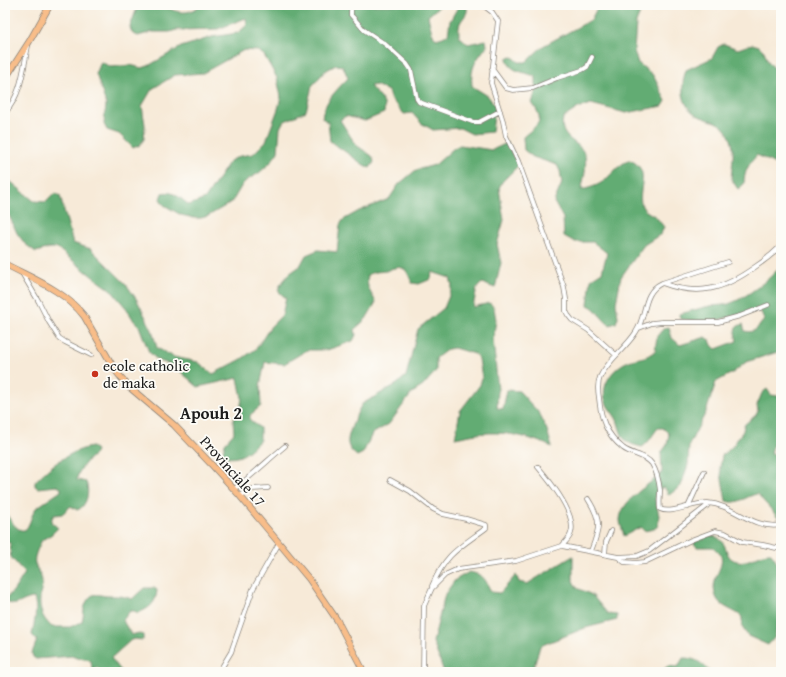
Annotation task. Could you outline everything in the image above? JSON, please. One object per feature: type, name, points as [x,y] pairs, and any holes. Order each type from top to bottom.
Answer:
[{"type":"main road","points":[[5,79],[29,42],[50,5]]},
{"type":"main road","name":"Provinciale 17","points":[[5,264],[60,292],[78,308],[115,370],[128,386],[174,425],[234,489],[279,543],[328,606],[345,634],[364,672]]},
{"type":"street","points":[[352,5],[351,15],[364,30],[385,44],[407,64],[419,102],[474,122],[479,122],[500,111]]},
{"type":"street","points":[[483,5],[495,15],[498,22],[491,83],[506,136],[518,162],[564,287],[566,312],[572,320],[588,330],[616,355]]},
{"type":"street","points":[[5,112],[17,95],[21,83],[29,42]]},
{"type":"street","points":[[492,69],[506,88],[513,90],[526,89],[582,70],[587,67],[592,57]]},
{"type":"street","points":[[662,283],[678,289],[690,290],[721,286],[744,275],[772,255],[781,246]]},
{"type":"street","points":[[728,262],[662,283],[651,292],[639,328],[600,377],[598,383],[599,400],[603,423],[609,434],[623,448],[629,452],[641,456],[652,464],[659,484],[660,509],[665,510],[708,503],[720,505],[757,523],[780,526]]},
{"type":"street","points":[[21,273],[39,302],[48,322],[59,338],[91,355]]},
{"type":"street","points":[[639,328],[652,323],[662,322],[718,322],[740,316],[768,305]]},
{"type":"street","points":[[234,489],[285,446]]},
{"type":"street","points":[[538,467],[556,488],[569,516],[572,528],[571,534],[562,546]]},
{"type":"street","points":[[688,506],[704,472]]},
{"type":"street","points":[[390,480],[410,491],[433,509],[443,514],[486,525],[486,528],[456,549],[445,560],[438,571],[424,606],[423,672]]},
{"type":"street","points":[[240,496],[252,490],[268,488]]},
{"type":"street","points":[[588,499],[598,517],[598,527],[591,551]]},
{"type":"street","points":[[432,588],[445,575],[458,570],[516,561],[562,546],[618,557],[637,556],[649,551],[705,508],[708,503]]},
{"type":"street","points":[[605,554],[606,542],[611,531]]},
{"type":"street","points":[[618,557],[624,562],[645,562],[691,540],[715,531],[725,533],[742,542],[781,549]]},
{"type":"street","points":[[219,672],[231,652],[253,589],[279,543]]},
{"type":"green space","points":[[138,5],[168,5],[168,8],[183,12],[193,10],[197,8],[198,5],[441,5],[428,16],[432,33],[436,39],[448,34],[450,21],[459,5],[466,5],[466,15],[459,25],[459,36],[468,44],[486,40],[487,46],[477,60],[473,69],[472,86],[488,96],[495,106],[492,132],[472,134],[460,128],[433,130],[421,123],[412,113],[404,114],[390,98],[388,91],[376,85],[370,86],[383,101],[385,108],[384,113],[365,121],[346,116],[340,120],[356,145],[372,156],[374,162],[370,168],[330,141],[328,122],[322,118],[328,101],[335,91],[348,78],[343,66],[336,65],[325,71],[312,86],[306,111],[283,122],[280,128],[278,152],[270,163],[242,185],[232,202],[208,216],[201,218],[181,215],[164,205],[160,199],[162,193],[166,192],[173,194],[189,205],[205,199],[230,161],[240,156],[253,154],[266,141],[281,97],[277,78],[264,55],[258,51],[244,50],[203,73],[175,75],[152,89],[142,106],[145,125],[144,139],[140,145],[133,148],[119,134],[107,130],[104,124],[106,104],[96,74],[101,62],[111,67],[130,65],[142,68],[181,47],[212,37],[238,33],[247,25],[246,18],[218,29],[152,32],[138,36],[132,33],[130,27]]},
{"type":"green space","points":[[595,5],[643,5],[636,23],[634,51],[638,63],[653,75],[666,101],[663,106],[626,113],[591,104],[578,108],[563,118],[562,126],[564,131],[567,136],[583,151],[586,160],[581,190],[602,182],[619,166],[630,160],[641,170],[641,202],[643,208],[656,217],[664,227],[661,234],[644,245],[621,277],[616,303],[618,317],[616,323],[610,325],[588,305],[591,279],[602,272],[607,253],[593,242],[575,242],[564,236],[563,218],[554,202],[562,183],[560,171],[557,165],[533,157],[524,150],[523,137],[536,126],[539,119],[539,114],[532,103],[536,91],[536,77],[514,69],[508,63],[507,58],[513,57],[519,62],[526,62],[543,46],[591,20],[597,8]]},
{"type":"green space","points":[[724,44],[738,49],[752,44],[759,46],[764,51],[768,61],[773,67],[781,71],[781,169],[779,166],[757,155],[748,168],[745,175],[744,184],[738,189],[731,179],[733,149],[730,137],[722,126],[716,122],[701,117],[689,109],[683,91],[686,70],[712,58],[718,47]]},
{"type":"green space","points":[[507,143],[518,166],[502,182],[499,188],[504,220],[497,244],[501,263],[495,288],[482,283],[477,288],[473,307],[490,303],[494,308],[496,320],[493,339],[498,390],[497,408],[503,409],[507,390],[519,391],[539,413],[547,430],[552,447],[529,438],[497,433],[455,438],[460,411],[480,385],[482,378],[479,359],[475,354],[454,348],[448,349],[436,358],[436,371],[423,386],[412,393],[389,424],[372,434],[363,453],[357,456],[352,451],[348,445],[348,437],[362,404],[397,384],[406,376],[418,329],[444,308],[451,291],[452,285],[450,278],[432,272],[431,279],[419,284],[412,283],[406,271],[399,267],[386,271],[374,272],[368,275],[367,283],[376,302],[366,319],[355,329],[356,335],[353,341],[327,350],[307,350],[284,364],[265,362],[260,386],[261,406],[250,415],[250,420],[260,428],[260,440],[244,454],[234,458],[222,456],[225,443],[234,433],[233,420],[240,411],[242,398],[238,378],[198,387],[173,365],[159,361],[149,352],[139,326],[110,289],[57,248],[50,248],[36,252],[25,244],[17,233],[5,207],[5,177],[34,201],[46,202],[55,193],[60,196],[73,243],[91,249],[126,284],[137,300],[152,330],[157,348],[174,357],[198,362],[213,374],[240,360],[256,349],[271,326],[282,315],[286,298],[278,290],[281,284],[289,274],[300,266],[306,255],[318,250],[337,252],[340,225],[343,220],[359,211],[389,199],[399,184],[416,170],[435,165],[454,148],[460,145],[492,150]]},
{"type":"green space","points":[[781,266],[781,351],[746,362],[734,372],[716,382],[706,412],[689,445],[688,465],[681,486],[669,495],[664,487],[656,491],[655,496],[659,516],[658,526],[654,529],[644,531],[641,527],[624,536],[620,520],[625,506],[636,494],[662,473],[661,453],[667,445],[669,434],[663,428],[658,428],[642,447],[631,444],[625,440],[616,418],[605,399],[604,393],[607,381],[614,371],[624,363],[652,354],[655,351],[657,336],[664,328],[669,327],[672,338],[680,345],[706,337],[716,349],[737,341],[735,332],[736,327],[743,324],[745,331],[754,331],[764,320],[759,310],[709,322],[680,319],[679,314],[710,306],[726,305],[744,297],[758,287]]},
{"type":"green space","points":[[767,389],[771,395],[781,395],[781,434],[773,444],[771,454],[781,456],[781,518],[777,517],[758,494],[735,502],[726,501],[720,468],[722,455],[732,447],[743,431],[744,425],[756,415],[758,411],[757,405],[762,393]]},
{"type":"green space","points":[[92,447],[96,450],[95,454],[86,462],[77,477],[77,480],[86,482],[88,490],[87,498],[83,506],[77,510],[71,506],[62,514],[54,515],[51,522],[58,528],[42,540],[38,548],[35,564],[42,581],[40,606],[42,614],[52,627],[70,627],[82,622],[85,605],[88,599],[93,595],[119,596],[132,599],[144,588],[154,588],[157,590],[155,599],[148,608],[137,613],[135,611],[130,611],[123,620],[131,635],[139,633],[143,635],[143,640],[131,640],[111,658],[122,672],[101,672],[97,667],[92,669],[91,661],[72,656],[36,659],[33,657],[32,653],[37,640],[32,635],[36,612],[34,598],[16,604],[9,603],[5,600],[14,590],[25,573],[11,557],[10,543],[5,542],[5,512],[15,526],[22,530],[25,529],[28,526],[36,508],[61,491],[61,488],[57,486],[38,488],[35,486],[35,482],[47,470],[69,455],[85,448]]},
{"type":"green space","points":[[713,536],[722,541],[727,553],[732,559],[737,561],[746,561],[762,554],[771,553],[781,569],[781,619],[778,621],[775,637],[768,645],[748,636],[742,627],[742,617],[736,612],[722,605],[717,599],[714,585],[721,564],[720,554],[713,547],[697,547],[693,543],[703,537]]},
{"type":"green space","points":[[573,556],[573,581],[577,588],[592,595],[608,614],[617,615],[617,620],[585,628],[540,646],[533,670],[531,672],[444,672],[433,642],[445,594],[455,580],[469,572],[474,573],[484,578],[491,592],[500,593],[516,575],[519,582],[527,584]]},
{"type":"green space","points":[[683,658],[692,659],[698,662],[710,672],[663,672],[668,666],[678,667]]},
{"type":"place","name":"ecole catholic de maka","points":[[95,374]]},
{"type":"district","name":"Apouh 2","points":[[211,412]]}]
